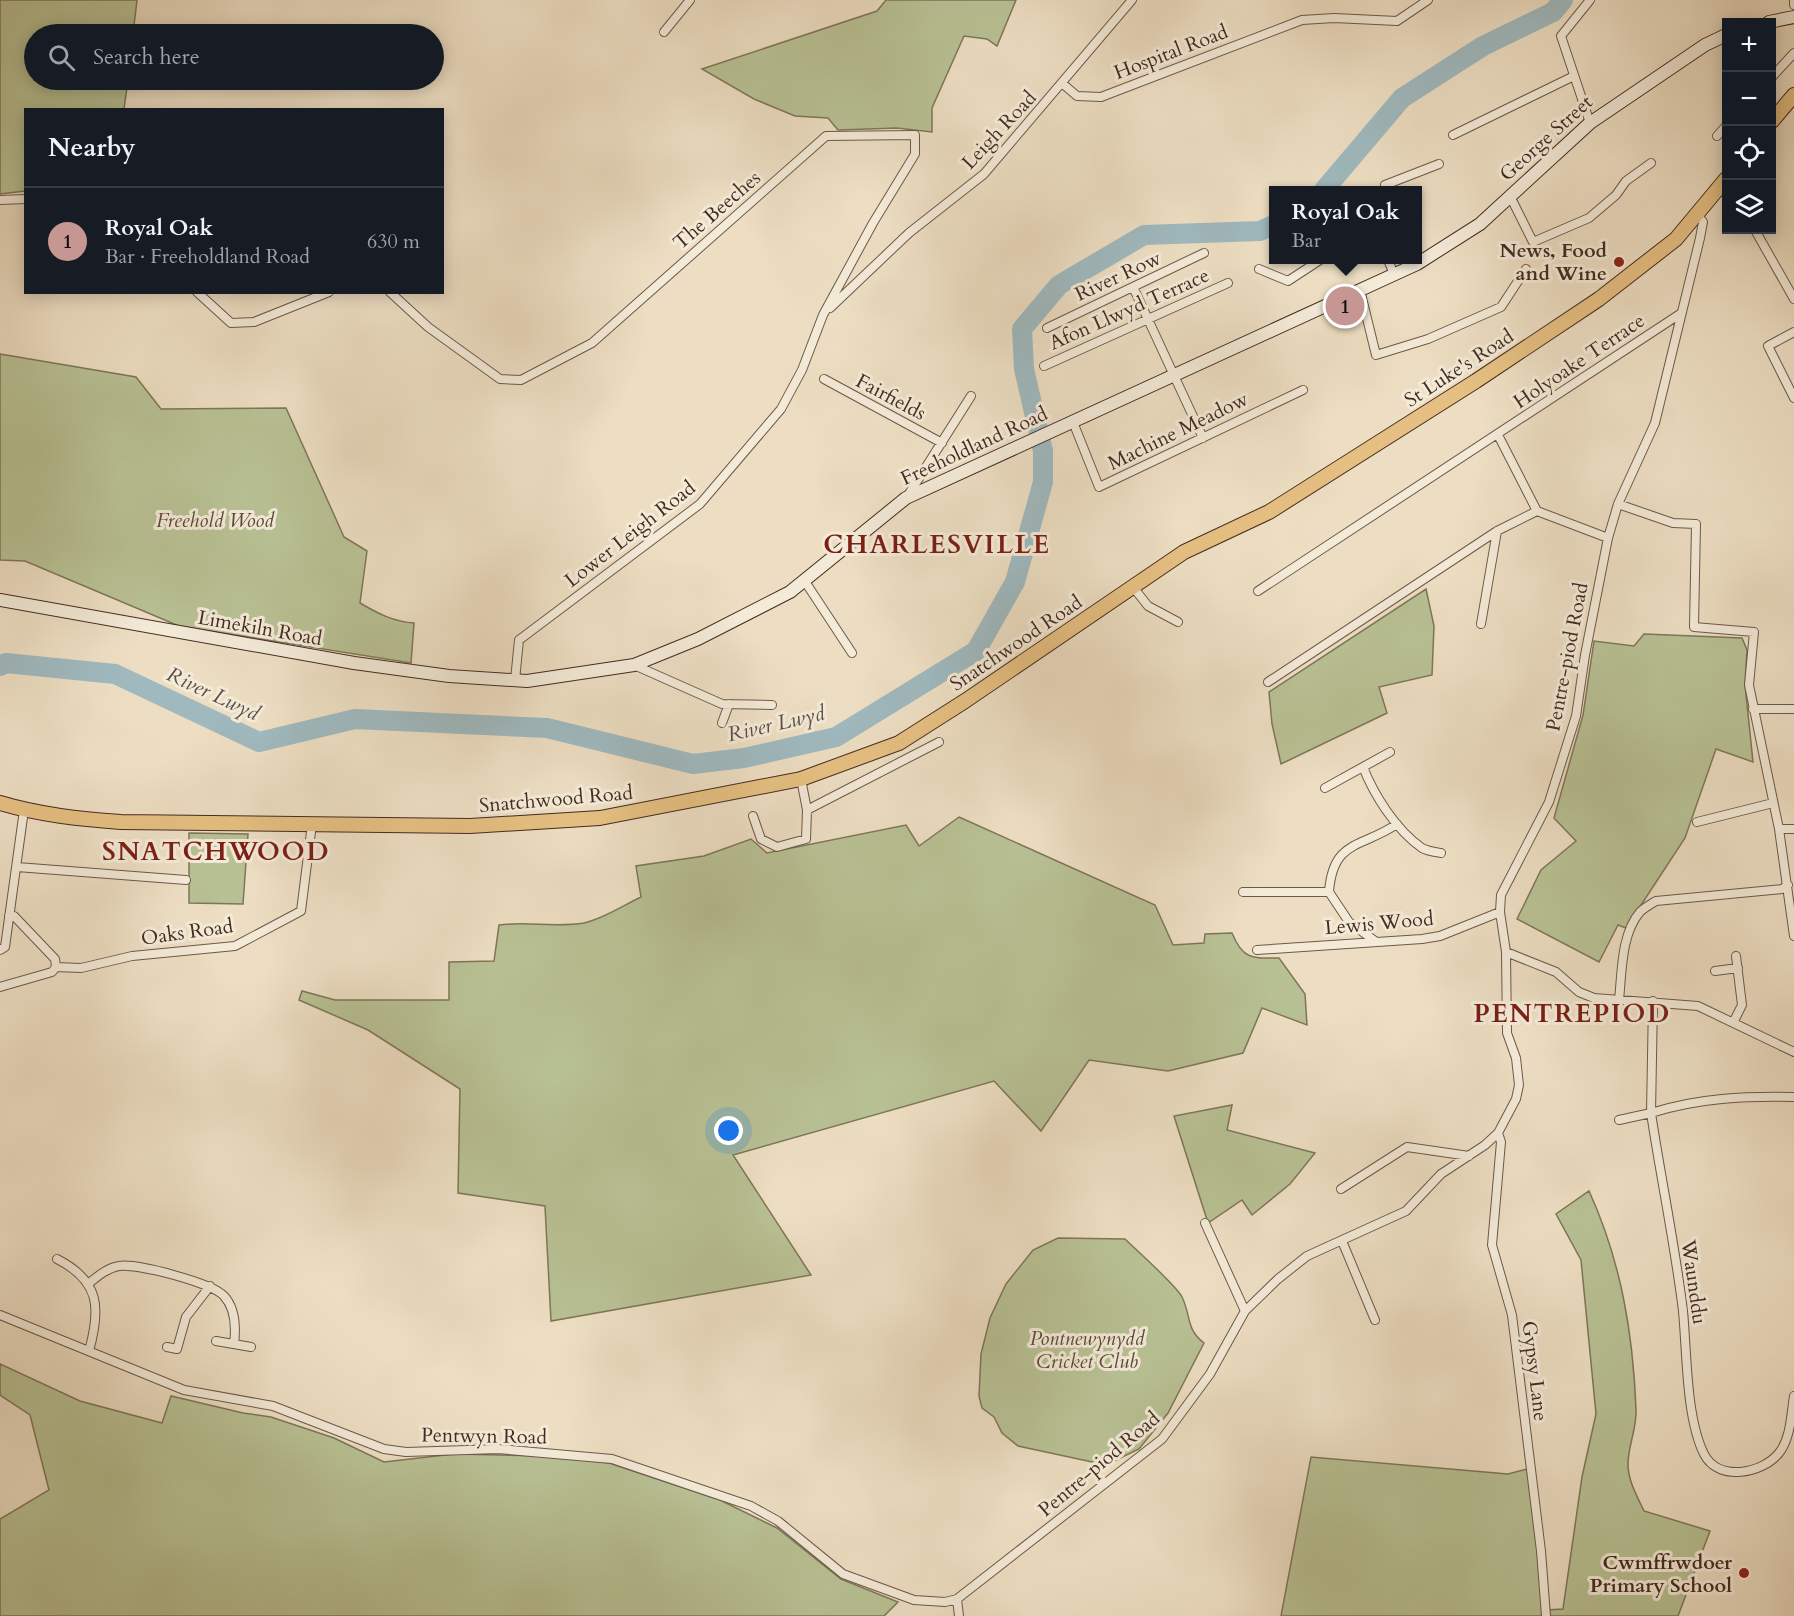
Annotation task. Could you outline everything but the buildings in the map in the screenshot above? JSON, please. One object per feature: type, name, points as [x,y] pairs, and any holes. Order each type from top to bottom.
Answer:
[{"type":"main road","points":[[1776,21],[1794,17]]},
{"type":"main road","name":"George Street","points":[[1422,261],[1480,224],[1590,123],[1695,51],[1722,37]]},
{"type":"main road","points":[[1776,116],[1794,95]]},
{"type":"main road","name":"St Luke's Road","points":[[1133,587],[1184,552],[1269,512],[1476,381],[1599,299],[1676,239],[1722,188]]},
{"type":"main road","name":"George Street","points":[[1394,274],[1417,264]]},
{"type":"main road","name":"Freeholdland Road","points":[[515,680],[634,665],[708,634],[790,592],[906,498],[1394,274]]},
{"type":"main road","name":"Snatchwood Road","points":[[0,803],[24,810],[121,822],[470,826],[600,818],[801,780],[899,743],[1133,587]]},
{"type":"main road","name":"Limekiln Road","points":[[0,600],[354,663],[448,676],[515,680]]},
{"type":"street","points":[[664,32],[690,0]]},
{"type":"street","name":"Leigh Road","points":[[823,315],[909,233],[984,174],[1063,84],[1132,0]]},
{"type":"street","name":"Hospital Road","points":[[1063,84],[1077,96],[1101,97],[1302,20],[1334,18],[1397,21],[1428,0]]},
{"type":"street","points":[[1590,0],[1561,36],[1590,123]]},
{"type":"street","points":[[1794,0],[1794,5]]},
{"type":"street","points":[[1776,73],[1794,53]]},
{"type":"street","points":[[1453,135],[1574,76]]},
{"type":"street","points":[[1717,136],[1722,130]]},
{"type":"street","name":"The Beeches","points":[[392,294],[428,327],[500,379],[521,380],[592,343],[826,136],[915,135],[915,154],[873,223],[823,315]]},
{"type":"street","points":[[1510,196],[1533,242],[1589,218],[1616,195],[1626,182],[1651,163]]},
{"type":"street","points":[[1386,186],[1385,184],[1438,164]]},
{"type":"street","points":[[0,200],[24,199]]},
{"type":"street","name":"Pentre-piod Road","points":[[957,1599],[1162,1439],[1210,1374],[1245,1311],[1307,1256],[1406,1210],[1442,1174],[1500,1129],[1516,1099],[1519,1084],[1516,1058],[1507,1033],[1506,952],[1500,912],[1501,895],[1550,802],[1576,716],[1608,538],[1618,504],[1655,423],[1700,238],[1703,222],[1697,214]]},
{"type":"street","points":[[1757,234],[1794,299]]},
{"type":"street","name":"River Row","points":[[1047,328],[1204,254]]},
{"type":"street","points":[[1259,269],[1288,281],[1314,264]]},
{"type":"street","points":[[1390,264],[1394,274]]},
{"type":"street","points":[[1360,290],[1376,355],[1428,339],[1501,307],[1526,269]]},
{"type":"street","name":"Afon Llwyd Terrace","points":[[1044,366],[1228,283]]},
{"type":"street","points":[[1133,287],[1203,438]]},
{"type":"street","points":[[199,294],[231,323],[254,322],[324,294]]},
{"type":"street","name":"Holyoake Terrace","points":[[1258,591],[1680,314]]},
{"type":"street","name":"Lower Leigh Road","points":[[515,680],[519,640],[700,504],[781,409],[802,370],[823,315]]},
{"type":"street","points":[[1794,332],[1768,346],[1794,398]]},
{"type":"street","name":"Fairfields","points":[[824,379],[942,443]]},
{"type":"street","name":"Machine Meadow","points":[[1073,422],[1099,488],[1303,390]]},
{"type":"street","points":[[906,498],[971,396]]},
{"type":"street","points":[[1498,435],[1537,512],[1608,538]]},
{"type":"street","points":[[1618,504],[1673,523],[1696,524],[1694,627],[1754,632],[1749,685],[1779,828],[1794,936]]},
{"type":"street","points":[[1268,682],[1497,531],[1537,512]]},
{"type":"street","points":[[1481,624],[1497,531]]},
{"type":"street","points":[[804,580],[852,653]]},
{"type":"street","points":[[1133,587],[1148,606],[1178,622]]},
{"type":"street","points":[[634,665],[722,704],[772,705]]},
{"type":"street","points":[[722,723],[729,704]]},
{"type":"street","points":[[1753,709],[1794,709]]},
{"type":"street","points":[[807,810],[939,742]]},
{"type":"street","points":[[1325,788],[1390,752]]},
{"type":"street","points":[[1363,767],[1370,784],[1397,824],[1423,849],[1441,854]]},
{"type":"street","points":[[753,816],[761,839],[777,847],[806,839],[807,810],[801,780]]},
{"type":"street","points":[[1696,822],[1773,803]]},
{"type":"street","points":[[0,950],[5,947],[24,810]]},
{"type":"street","name":"Oaks Road","points":[[56,967],[81,968],[132,956],[235,946],[301,911],[312,824]]},
{"type":"street","points":[[1375,941],[1349,922],[1329,891],[1335,862],[1344,850],[1397,824]]},
{"type":"street","points":[[1779,828],[1794,829]]},
{"type":"street","points":[[17,867],[186,880]]},
{"type":"street","points":[[1619,1000],[1623,957],[1629,934],[1640,912],[1656,901],[1782,889],[1788,885]]},
{"type":"street","points":[[1243,892],[1329,891]]},
{"type":"street","name":"Lewis Wood","points":[[1257,950],[1440,936],[1500,912]]},
{"type":"street","points":[[0,987],[52,972],[56,967],[55,959],[14,916],[9,916]]},
{"type":"street","points":[[1506,952],[1556,972],[1579,992],[1594,998],[1698,1006],[1794,1052]]},
{"type":"street","points":[[1734,1022],[1742,1005],[1736,956]]},
{"type":"street","points":[[1715,971],[1738,968]]},
{"type":"street","name":"Waunddu","points":[[1653,1001],[1650,1113],[1682,1308],[1696,1435],[1706,1458],[1720,1468],[1740,1473],[1762,1467],[1779,1453],[1788,1433],[1794,1396]]},
{"type":"street","points":[[1619,1120],[1685,1102],[1752,1096],[1794,1096]]},
{"type":"street","name":"Gypsy Lane","points":[[1500,1129],[1501,1142],[1492,1245],[1512,1315],[1541,1551],[1546,1616]]},
{"type":"street","points":[[1341,1190],[1407,1147],[1468,1156]]},
{"type":"street","points":[[1205,1223],[1245,1311]]},
{"type":"street","points":[[1342,1241],[1375,1320]]},
{"type":"street","points":[[57,1259],[71,1266],[88,1284],[98,1310],[88,1351]]},
{"type":"street","points":[[88,1284],[108,1269],[122,1265],[183,1277],[210,1286],[225,1296],[231,1307],[236,1326],[234,1344]]},
{"type":"street","points":[[167,1347],[177,1349],[186,1317],[210,1286]]},
{"type":"street","name":"Pentwyn Road","points":[[0,1315],[184,1390],[273,1406],[384,1449],[406,1452],[498,1449],[612,1459],[751,1506],[778,1521],[843,1574],[914,1600],[945,1602],[957,1599]]},
{"type":"street","points":[[216,1341],[251,1347]]},
{"type":"street","points":[[957,1599],[959,1616]]},
{"type":"green space","points":[[0,0],[137,0],[134,24],[24,24],[24,90],[127,90],[124,108],[24,108],[24,191],[0,194]]},
{"type":"green space","points":[[886,0],[1016,0],[997,46],[987,39],[964,36],[932,108],[932,132],[897,128],[838,130],[828,118],[795,116],[754,99],[702,69],[877,11]]},
{"type":"green space","name":"Freehold Wood","points":[[0,354],[136,377],[161,409],[286,408],[344,537],[367,551],[360,603],[393,619],[414,623],[411,663],[179,626],[25,561],[0,560]]},
{"type":"green space","points":[[1426,589],[1434,626],[1432,675],[1379,687],[1387,713],[1281,764],[1272,724],[1269,692]]},
{"type":"green space","points":[[1644,634],[1742,638],[1747,650],[1745,685],[1753,762],[1716,749],[1685,838],[1626,928],[1618,925],[1599,962],[1517,919],[1541,870],[1576,841],[1554,818],[1583,715],[1594,641],[1634,646]]},
{"type":"green space","points":[[959,817],[1155,905],[1173,945],[1204,943],[1205,934],[1232,933],[1240,948],[1250,956],[1279,958],[1305,994],[1307,1025],[1262,1008],[1243,1053],[1168,1071],[1089,1060],[1041,1131],[994,1081],[733,1155],[811,1275],[551,1321],[545,1206],[458,1193],[460,1089],[368,1030],[299,1000],[302,991],[335,1000],[449,1000],[449,962],[494,961],[499,925],[584,923],[613,912],[641,897],[636,866],[704,856],[751,839],[767,853],[906,825],[919,846]]},
{"type":"green space","points":[[189,833],[248,834],[243,904],[189,903]]},
{"type":"green space","points":[[1232,1105],[1227,1130],[1315,1153],[1290,1184],[1252,1215],[1242,1200],[1208,1223],[1174,1116]]},
{"type":"green space","points":[[1589,1191],[1617,1271],[1628,1325],[1636,1409],[1628,1457],[1631,1482],[1644,1511],[1710,1531],[1678,1616],[1281,1616],[1311,1457],[1508,1474],[1531,1468],[1546,1610],[1563,1609],[1582,1477],[1596,1414],[1581,1260],[1556,1214]]},
{"type":"green space","name":"Pontnewynydd Cricket Club","points":[[1058,1238],[1125,1239],[1182,1297],[1194,1333],[1204,1343],[1168,1413],[1139,1449],[1106,1465],[1018,1446],[1002,1433],[994,1417],[982,1408],[979,1396],[981,1354],[990,1318],[1006,1284],[1033,1250]]},
{"type":"green space","points":[[0,1364],[80,1401],[162,1423],[171,1396],[243,1413],[271,1417],[334,1438],[384,1462],[454,1454],[546,1456],[609,1463],[720,1500],[777,1528],[841,1579],[898,1602],[884,1616],[0,1616],[0,1519],[49,1490],[30,1415],[0,1395]]},
{"type":"waterway","name":"River Lwyd","points":[[1327,186],[1402,98],[1483,46],[1553,12],[1563,0]]},
{"type":"waterway","name":"River Lwyd","points":[[0,666],[6,663],[115,674],[259,742],[355,719],[547,728],[693,764],[744,758],[836,737],[976,651],[1015,582],[1043,482],[1043,451],[1024,369],[1022,329],[1059,285],[1144,235],[1260,231],[1269,227]]},
{"type":"place","name":"News, Food and Wine","points":[[1619,262]]},
{"type":"place","name":"Royal Oak","points":[[1345,306]]},
{"type":"place","name":"Cwmffrwdoer Primary School","points":[[1744,1573]]},
{"type":"district","name":"CHARLESVILLE","points":[[937,544]]},
{"type":"district","name":"SNATCHWOOD","points":[[216,851]]},
{"type":"district","name":"PENTREPIOD","points":[[1572,1013]]}]
